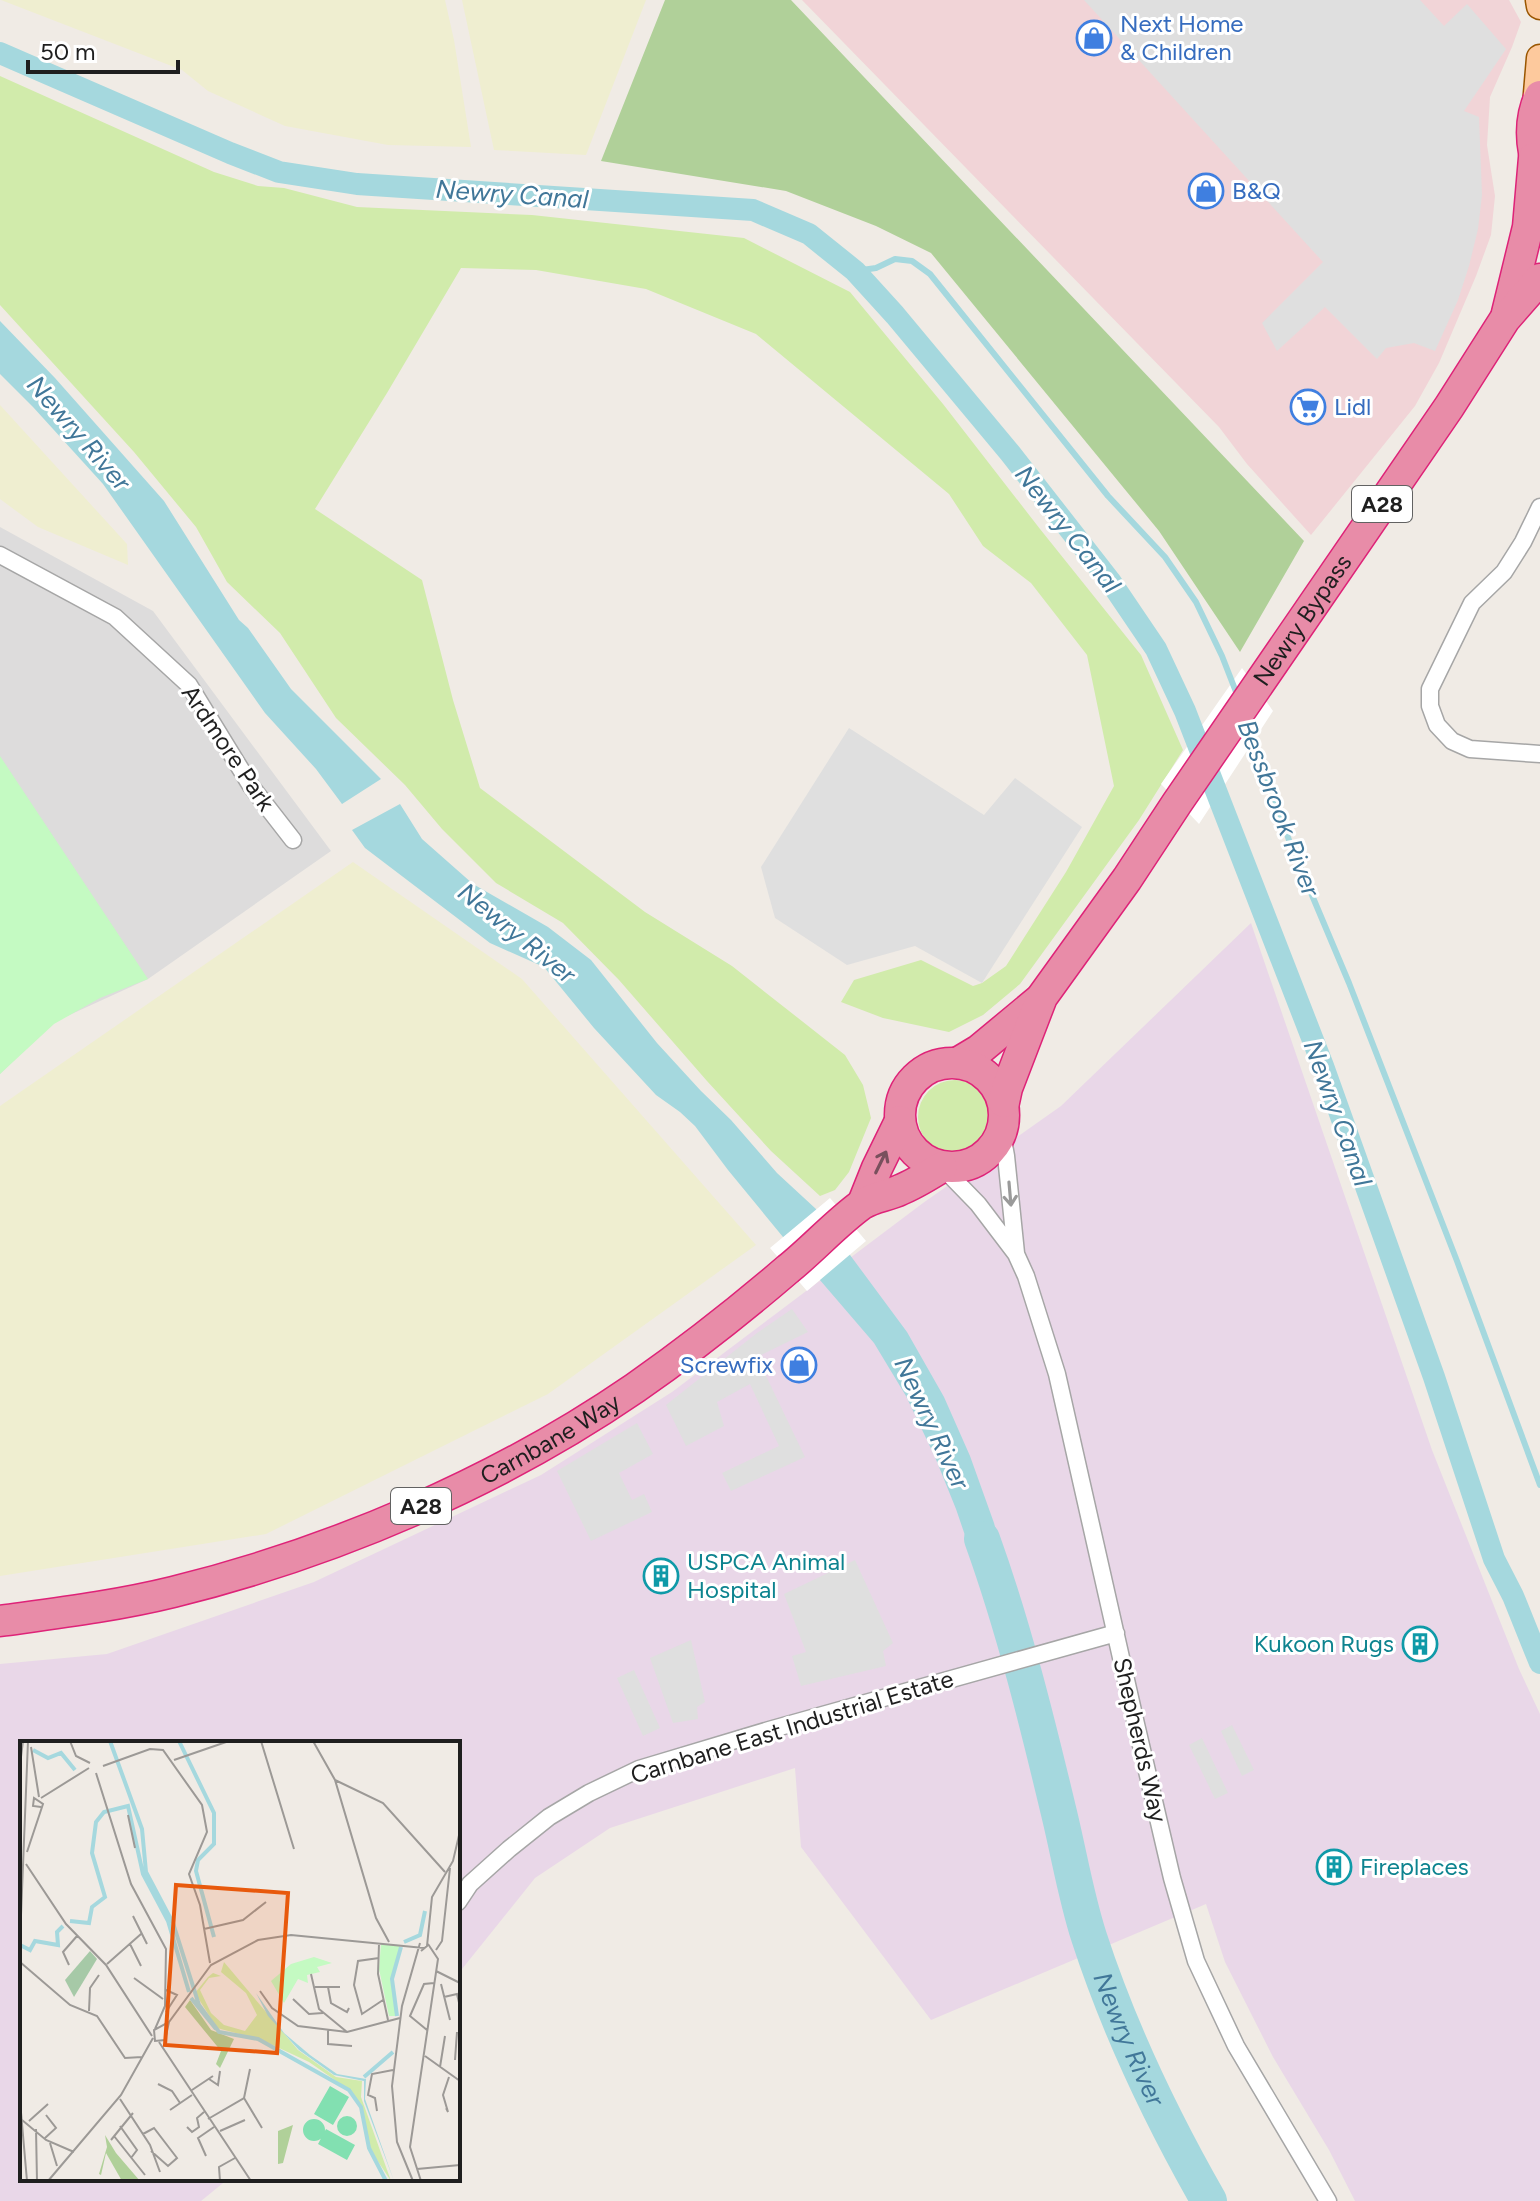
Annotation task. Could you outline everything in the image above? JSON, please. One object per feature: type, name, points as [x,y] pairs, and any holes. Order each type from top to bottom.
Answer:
[{"type":"highway","points":[[1505,319],[1528,227],[1537,166],[1531,131],[1538,101]]},
{"type":"highway","points":[[1505,319],[1540,279]]},
{"type":"highway","name":"Newry Bypass","points":[[1042,997],[1127,879],[1449,407],[1505,319]]},
{"type":"highway","points":[[959,1062],[979,1050],[1042,997]]},
{"type":"highway","points":[[1004,1102],[987,1075],[959,1062],[943,1063],[915,1077],[905,1090],[900,1105],[902,1132],[915,1152],[942,1167],[971,1164],[984,1157],[1002,1134],[1004,1102],[1011,1076],[1042,997]]},
{"type":"highway","points":[[854,1211],[900,1121]]},
{"type":"highway","points":[[854,1211],[902,1190],[942,1167]]},
{"type":"highway","name":"Carnbane Way","points":[[0,1621],[170,1593],[244,1573],[372,1528],[496,1470],[560,1436],[637,1386],[708,1334],[854,1211]]},
{"type":"main road","points":[[1538,101],[1540,58]]},
{"type":"street","points":[[1540,507],[1504,572],[1472,603],[1430,689],[1430,706],[1437,725],[1452,741],[1470,749],[1540,754]]},
{"type":"street","name":"Ardmore Park","points":[[0,555],[115,617],[189,685],[251,786],[293,840]]},
{"type":"street","name":"Shepherds Way","points":[[1002,1134],[1016,1254],[1057,1374],[1172,1878],[1196,1961],[1236,2046],[1328,2201]]},
{"type":"street","name":"Shepherds Way","points":[[942,1167],[978,1204],[1016,1254]]},
{"type":"street","name":"Carnbane East Industrial Estate","points":[[460,1899],[470,1884],[549,1817],[639,1769],[1116,1633]]},
{"type":"shaded area","points":[[802,0],[1509,0],[1521,22],[1490,97],[1487,145],[1495,196],[1491,235],[1476,276],[1439,363],[1415,406],[1311,535],[1247,464],[1219,427]]},
{"type":"shaded area","points":[[1084,0],[1420,0],[1444,26],[1467,4],[1506,49],[1464,111],[1479,117],[1482,195],[1478,229],[1458,300],[1435,351],[1414,343],[1386,348],[1377,359],[1325,307],[1277,351],[1262,323],[1323,262]]},
{"type":"shaded area","points":[[0,527],[153,611],[331,851],[148,979],[52,1023],[0,1074]]},
{"type":"shaded area","points":[[849,728],[984,815],[1015,778],[1082,827],[982,983],[915,946],[847,965],[775,918],[761,867]]},
{"type":"shaded area","points":[[1251,923],[1432,1450],[1540,1714],[1540,2201],[1355,2201],[1329,2150],[1273,2057],[1225,1962],[1206,1904],[931,2020],[801,1847],[795,1768],[610,1828],[535,1878],[460,1972],[460,1741],[20,1741],[20,2181],[226,2181],[201,2201],[0,2201],[0,1664],[107,1654],[314,1582],[541,1475],[672,1392],[923,1203],[1061,1106]]},
{"type":"shaded area","points":[[792,1309],[808,1332],[757,1357],[805,1457],[731,1491],[722,1473],[779,1446],[750,1384],[717,1402],[724,1426],[686,1446],[666,1405]]},
{"type":"shaded area","points":[[637,1423],[653,1454],[619,1473],[632,1500],[644,1494],[652,1512],[591,1541],[557,1471]]},
{"type":"shaded area","points":[[855,1560],[893,1643],[883,1651],[886,1666],[801,1686],[792,1656],[806,1652],[784,1594]]},
{"type":"shaded area","points":[[691,1640],[705,1702],[697,1707],[698,1719],[673,1723],[650,1658]]},
{"type":"shaded area","points":[[634,1670],[660,1728],[643,1736],[617,1678]]},
{"type":"shaded area","points":[[1232,1725],[1254,1770],[1242,1776],[1221,1731]]},
{"type":"shaded area","points":[[1202,1738],[1228,1793],[1215,1799],[1189,1745]]},
{"type":"green space","points":[[1,0],[445,0],[471,147],[388,145],[285,126],[208,91],[182,70]]},
{"type":"green space","points":[[462,0],[646,0],[586,155],[494,150]]},
{"type":"green space","points":[[665,0],[791,0],[1304,541],[1240,652],[1159,531],[931,253],[876,226],[786,191],[601,161]]},
{"type":"green space","points":[[0,76],[214,172],[258,186],[284,188],[357,207],[532,215],[744,238],[850,292],[943,404],[1141,655],[1183,750],[1139,820],[1020,984],[983,1015],[949,1032],[883,1018],[841,1002],[854,980],[921,960],[973,986],[1006,966],[1066,872],[1114,786],[1087,655],[1031,583],[983,546],[949,494],[756,334],[646,289],[536,270],[461,268],[315,509],[422,580],[480,788],[645,912],[732,966],[845,1055],[863,1085],[871,1118],[849,1172],[835,1190],[820,1196],[771,1151],[619,980],[563,923],[496,883],[442,829],[405,785],[336,718],[280,633],[227,582],[196,527],[134,452],[0,305]]},
{"type":"green space","points":[[0,405],[127,544],[128,565],[38,527],[0,499]]},
{"type":"green space","points":[[0,756],[148,979],[100,998],[54,1024],[0,1074]]},
{"type":"green space","points":[[353,862],[522,979],[756,1245],[548,1394],[266,1534],[0,1576],[0,1106]]},
{"type":"green space","points":[[955,1080],[969,1083],[981,1091],[989,1103],[992,1117],[989,1131],[981,1143],[969,1151],[955,1154],[941,1151],[929,1143],[921,1131],[918,1117],[921,1103],[929,1091],[941,1083]]},
{"type":"water","name":"Newry River","points":[[0,321],[164,501],[239,620],[291,689],[381,779],[342,804],[316,769],[265,713],[103,484],[0,374]]},
{"type":"water","name":"Newry River","points":[[400,804],[422,839],[473,884],[548,927],[591,960],[657,1043],[777,1173],[816,1209],[907,1332],[944,1397],[970,1456],[994,1523],[1009,1580],[985,1594],[935,1457],[906,1396],[874,1343],[783,1237],[695,1126],[656,1095],[594,1028],[544,967],[490,943],[365,848],[352,830]]},
{"type":"pier","points":[[1242,668],[1273,711],[1199,824],[1161,784]]},
{"type":"pier","points":[[830,1198],[866,1241],[807,1291],[770,1248]]},
{"type":"waterway","name":"Newry Canal","points":[[0,53],[279,172],[357,184],[753,210],[809,234],[855,271],[1010,453],[1110,581],[1156,649],[1185,711],[1323,1066],[1434,1377],[1494,1559],[1513,1596],[1540,1663]]},
{"type":"waterway","name":"Bessbrook River","points":[[855,271],[876,268],[895,259],[912,261],[930,274],[1108,496],[1165,557],[1196,602],[1238,697]]},
{"type":"waterway","name":"Bessbrook River","points":[[1247,719],[1290,843],[1349,983],[1540,1485]]},
{"type":"waterway","name":"Newry River","points":[[982,1539],[1024,1675],[1089,1937],[1142,2072],[1209,2201]]},
{"type":"place","name":"Next Home & Children","points":[[1094,38]]},
{"type":"place","name":"B&Q","points":[[1206,191]]},
{"type":"place","name":"Lidl","points":[[1308,407]]},
{"type":"place","name":"Screwfix","points":[[799,1365]]},
{"type":"place","name":"USPCA Animal Hospital","points":[[661,1576]]},
{"type":"place","name":"Kukoon Rugs","points":[[1420,1644]]},
{"type":"place","name":"Fireplaces","points":[[1334,1867]]}]
